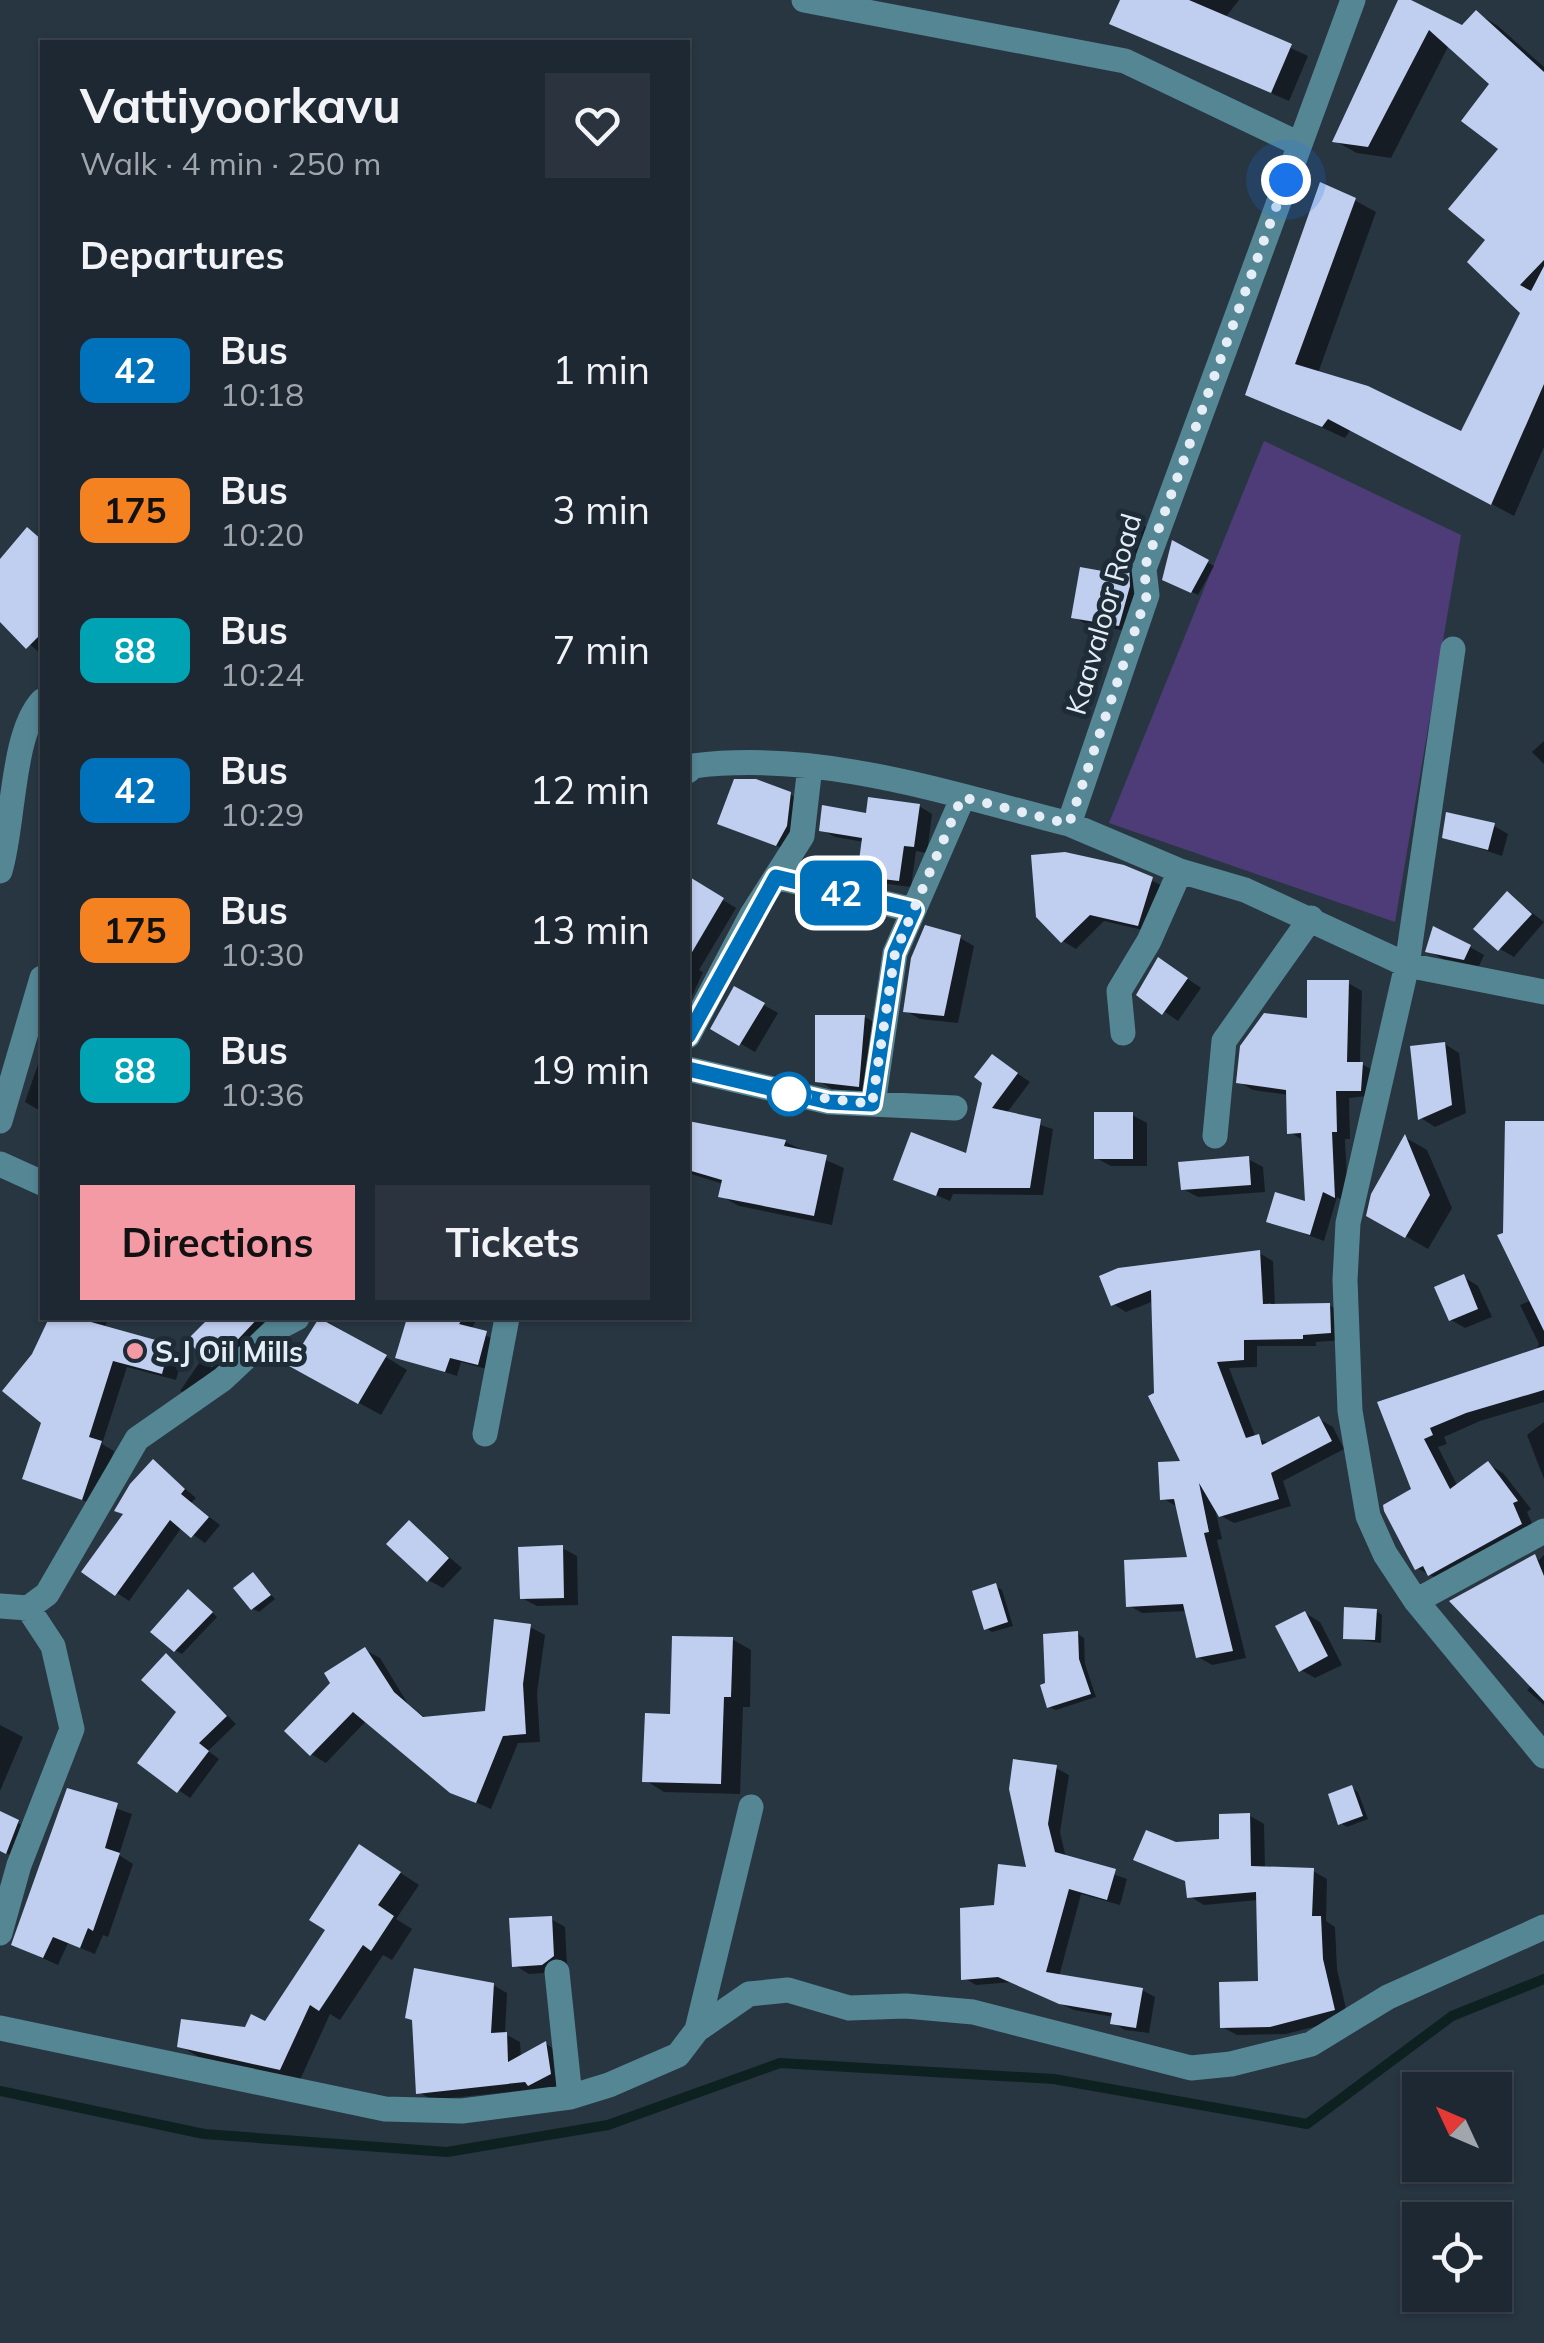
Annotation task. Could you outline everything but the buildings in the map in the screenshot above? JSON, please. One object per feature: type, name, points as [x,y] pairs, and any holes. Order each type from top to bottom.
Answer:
[{"type":"street","points":[[804,0],[1125,61],[1299,144]]},
{"type":"street","name":"Kaavaloor Road","points":[[1069,824],[1147,595],[1144,569],[1353,0]]},
{"type":"street","points":[[1453,649],[1407,965],[1348,1223],[1345,1280],[1350,1411],[1368,1516],[1385,1554],[1416,1601],[1544,1756]]},
{"type":"street","points":[[0,872],[9,842],[23,743],[40,705]]},
{"type":"street","points":[[690,769],[744,762],[810,766],[1069,824],[1180,871],[1245,890],[1407,965],[1544,992]]},
{"type":"street","points":[[690,1032],[802,836],[810,766]]},
{"type":"street","points":[[872,1104],[895,953],[962,797]]},
{"type":"street","points":[[1123,1034],[1119,991],[1150,941],[1180,871]]},
{"type":"street","points":[[776,877],[914,910]]},
{"type":"street","points":[[1215,1136],[1224,1041],[1310,918]]},
{"type":"street","points":[[3,1099],[40,984]]},
{"type":"street","points":[[690,1069],[829,1102],[954,1108]]},
{"type":"street","points":[[0,1164],[40,1182]]},
{"type":"street","points":[[0,1606],[28,1608],[58,1579],[137,1439],[222,1378],[276,1329],[293,1320]]},
{"type":"street","points":[[486,1434],[507,1320]]},
{"type":"street","points":[[1416,1601],[1544,1531]]},
{"type":"street","points":[[0,1933],[9,1861],[72,1729],[53,1646],[28,1608]]},
{"type":"street","points":[[697,2030],[751,1807]]},
{"type":"street","points":[[0,2028],[385,2108],[462,2111],[570,2097],[609,2086],[678,2055],[697,2030],[748,1994],[788,1990],[849,2008],[906,2006],[973,2012],[1192,2068],[1231,2064],[1311,2044],[1388,1997],[1544,1927]]},
{"type":"street","points":[[557,1972],[570,2097]]},
{"type":"shaded area","points":[[1264,441],[1461,535],[1395,922],[1109,823]]},
{"type":"waterway","points":[[0,2091],[204,2134],[447,2152],[608,2125],[780,2063],[1054,2079],[1307,2124],[1452,2016],[1544,1979]]},
{"type":"bus line","name":"42","points":[[690,1032],[776,877],[914,910],[895,953],[872,1104],[829,1102],[690,1070]]},
{"type":"place","name":"S.J Oil Mills","points":[[135,1351]]},
{"type":"route","points":[[789,1094],[829,1102],[872,1104],[895,953],[962,797],[1069,824],[1147,595],[1144,569],[1286,180]]}]
